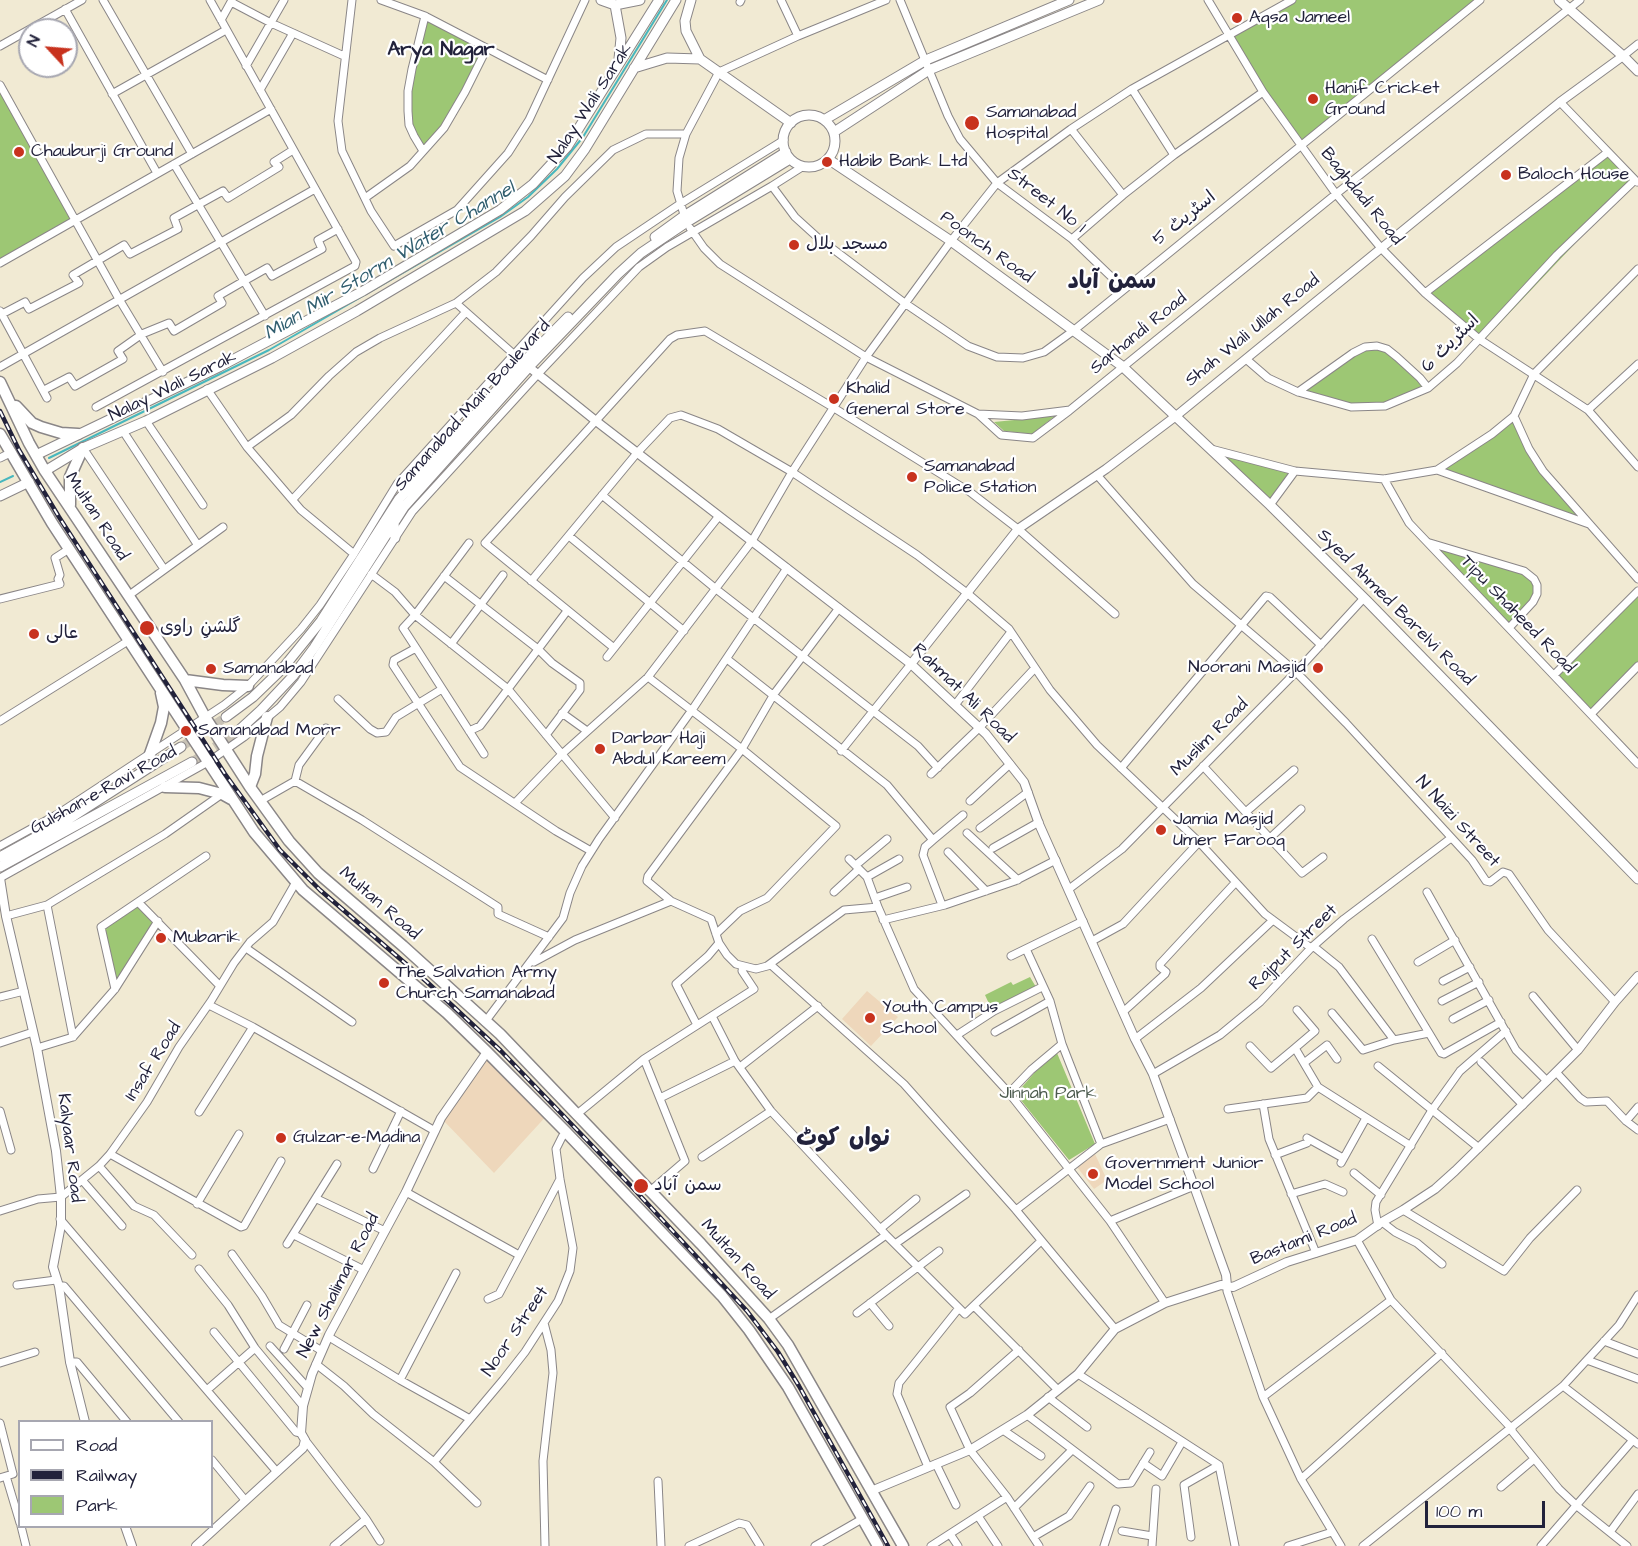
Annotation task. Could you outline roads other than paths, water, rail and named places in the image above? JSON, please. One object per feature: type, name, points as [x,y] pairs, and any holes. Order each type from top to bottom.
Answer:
[{"type":"main road","points":[[601,0],[615,5],[640,0]]},
{"type":"main road","name":"Nalay Wali Sarak","points":[[36,455],[219,367],[350,298],[500,210],[533,184],[567,147],[659,0]]},
{"type":"main road","name":"Nalay Wali Sarak","points":[[45,471],[83,448],[146,421],[272,358],[357,311],[525,211],[565,176],[585,149],[676,0]]},
{"type":"main road","points":[[691,0],[685,21],[686,31],[700,59],[791,123]]},
{"type":"main road","points":[[824,120],[926,60],[1069,0]]},
{"type":"main road","points":[[834,132],[929,70],[1099,0]]},
{"type":"main road","points":[[1559,0],[1638,71]]},
{"type":"main road","points":[[615,5],[621,38],[620,54],[615,69]]},
{"type":"main road","points":[[634,68],[667,58],[700,59]]},
{"type":"main road","points":[[807,116],[816,116],[824,120],[834,132],[835,147],[828,159],[821,165],[802,167],[788,155],[784,140],[791,123],[807,116]]},
{"type":"main road","name":"Samanabad Main Boulevard","points":[[226,717],[270,682],[299,649],[321,621],[392,517],[417,492],[526,365],[630,262],[685,219],[788,155]]},
{"type":"main road","name":"Poonch Road","points":[[828,159],[951,241],[1122,366]]},
{"type":"main road","points":[[350,298],[357,311]]},
{"type":"main road","name":"Syed Ahmed Barelvi Road","points":[[1122,366],[1270,505],[1364,598],[1638,879]]},
{"type":"main road","name":"Multan Road","points":[[0,382],[45,471],[70,505],[185,680],[205,717],[250,787],[289,841],[318,873],[403,946],[534,1069],[701,1244],[769,1319],[788,1345],[903,1546]]},
{"type":"main road","points":[[9,400],[32,423],[61,434],[78,434]]},
{"type":"main road","name":"Multan Road","points":[[0,434],[52,523],[254,832],[296,882],[447,1013],[487,1052],[722,1296],[765,1353],[807,1419],[878,1546]]},
{"type":"main road","points":[[70,505],[70,477],[83,448]]},
{"type":"main road","points":[[0,496],[29,482]]},
{"type":"main road","points":[[374,520],[392,517],[395,538]]},
{"type":"main road","name":"Samanabad Main Boulevard","points":[[237,732],[293,676],[314,648],[392,517]]},
{"type":"main road","points":[[185,680],[223,686],[248,686]]},
{"type":"main road","points":[[150,754],[164,707],[160,688]]},
{"type":"main road","points":[[250,787],[267,717]]},
{"type":"main road","name":"Gulshan-e-Ravi Road","points":[[0,857],[69,819],[181,747]]},
{"type":"main road","name":"Gulshan-e-Ravi Road","points":[[0,867],[192,762]]},
{"type":"main road","points":[[165,787],[185,787],[222,794],[233,801]]},
{"type":"main road","points":[[807,1419],[825,1408]]},
{"type":"street","points":[[0,46],[81,0]]},
{"type":"street","points":[[103,0],[192,154]]},
{"type":"street","points":[[96,407],[355,266],[356,262],[210,0]]},
{"type":"street","points":[[246,66],[284,0]]},
{"type":"street","points":[[352,0],[338,121],[342,151],[365,198],[394,246],[457,210],[508,153],[529,120],[585,0]]},
{"type":"street","points":[[381,0],[425,16],[548,80]]},
{"type":"street","points":[[782,0],[798,36]]},
{"type":"street","points":[[886,0],[719,72],[686,134],[677,174],[676,191],[685,219],[692,232],[720,264],[866,357],[978,414],[1022,416],[1070,410]]},
{"type":"street","name":"Street No 1","points":[[900,0],[948,116],[960,139],[997,183],[1072,239],[1124,289]]},
{"type":"street","name":"Baghdadi Road","points":[[1208,0],[1263,92],[1336,194],[1381,248],[1425,293],[1479,339],[1588,410],[1638,467]]},
{"type":"street","points":[[515,803],[562,754],[648,676],[684,631],[752,542],[792,472],[866,357],[951,241],[997,183],[1131,89],[1292,0]]},
{"type":"street","name":"اسٹریٹ 5","points":[[771,186],[795,217],[817,237],[968,346],[997,357],[1023,358],[1044,352],[1073,331],[1300,144],[1480,0]]},
{"type":"street","name":"Sarhandi Road","points":[[978,414],[1000,435],[1033,438],[1580,0]]},
{"type":"street","points":[[221,20],[232,1],[271,23],[344,56]]},
{"type":"street","points":[[65,9],[157,173]]},
{"type":"street","points":[[423,151],[409,125],[408,91],[425,16]]},
{"type":"street","points":[[112,94],[226,30]]},
{"type":"street","points":[[260,90],[293,33]]},
{"type":"street","name":"Shah Wali Ullah Road","points":[[911,664],[1018,529],[1097,475],[1176,416],[1560,102],[1638,44]]},
{"type":"street","points":[[365,198],[410,166],[444,128],[465,93],[487,48]]},
{"type":"street","points":[[0,85],[119,299],[163,372]]},
{"type":"street","points":[[1131,89],[1174,155]]},
{"type":"street","points":[[1072,239],[1174,155],[1263,92]]},
{"type":"street","points":[[1560,102],[1636,182]]},
{"type":"street","points":[[0,263],[271,109]]},
{"type":"street","points":[[1071,129],[1123,195]]},
{"type":"street","points":[[247,447],[291,415],[356,352],[380,338],[456,303],[496,272],[565,197],[613,150],[645,134],[686,134]]},
{"type":"street","points":[[0,846],[58,814],[248,686],[301,629],[354,554],[397,484],[583,278],[616,248],[680,204],[784,140]]},
{"type":"street","points":[[293,150],[274,162],[279,167],[228,198],[223,191],[174,218],[178,229],[130,254],[124,245],[73,275],[79,283],[29,309],[25,302],[1,313],[45,394],[69,377],[75,386],[123,359],[118,351],[142,334],[169,323],[174,331],[222,303],[218,296],[244,280],[267,268],[272,276],[322,249],[318,240],[338,229]]},
{"type":"street","points":[[1425,293],[1608,152]]},
{"type":"street","points":[[174,164],[265,316]]},
{"type":"street","points":[[0,878],[208,762],[280,707],[301,682],[412,512],[639,267],[667,247],[802,167]]},
{"type":"street","name":"اسٹریٹ 6","points":[[1246,359],[1268,378],[1298,392],[1352,407],[1385,406],[1428,388],[1457,363],[1557,255],[1636,182]]},
{"type":"street","points":[[0,367],[315,189]]},
{"type":"street","points":[[1208,448],[1295,471],[1384,479],[1437,470],[1492,434],[1514,416],[1534,374],[1638,269]]},
{"type":"street","points":[[456,303],[526,365]]},
{"type":"street","points":[[292,499],[465,313]]},
{"type":"street","points":[[614,648],[485,543],[673,336],[705,331],[970,492],[1018,529],[1114,614]]},
{"type":"street","points":[[1298,392],[1353,353],[1365,347],[1377,346],[1387,349],[1397,357],[1428,388]]},
{"type":"street","points":[[1588,410],[1638,364]]},
{"type":"street","name":"Rahmat Ali Road","points":[[526,365],[911,664],[979,728],[1024,782],[1039,822],[1135,1039],[1153,1074],[1226,1275],[1227,1286]]},
{"type":"street","points":[[207,389],[247,447],[301,510],[354,554]]},
{"type":"street","points":[[531,581],[637,453],[670,418],[681,415],[718,429],[792,472],[917,555],[967,592],[1011,632],[1071,717],[1120,768],[1198,842],[1273,920],[1339,967],[1394,1040]]},
{"type":"street","points":[[1514,416],[1529,449],[1543,471],[1638,579]]},
{"type":"street","points":[[146,421],[203,505]]},
{"type":"street","points":[[123,431],[197,544]]},
{"type":"street","points":[[83,448],[164,569]]},
{"type":"street","points":[[0,458],[12,452]]},
{"type":"street","points":[[1437,470],[1592,525]]},
{"type":"street","points":[[1270,505],[1295,471]]},
{"type":"street","name":"N Naizi Street","points":[[1097,475],[1193,584],[1296,672],[1346,723],[1472,860],[1486,881],[1490,882],[1503,872],[1509,874],[1548,930],[1615,1002]]},
{"type":"street","name":"Tipu Shaheed Road","points":[[1384,479],[1409,523],[1638,764]]},
{"type":"street","points":[[602,495],[716,589],[918,746],[938,768]]},
{"type":"street","points":[[607,657],[720,516]]},
{"type":"street","points":[[128,596],[223,527]]},
{"type":"street","points":[[569,536],[684,631]]},
{"type":"street","points":[[1427,542],[1524,571],[1534,579],[1538,585],[1533,602],[1509,628]]},
{"type":"street","points":[[468,543],[415,615],[402,628],[484,754]]},
{"type":"street","points":[[0,598],[60,584],[55,558],[69,549]]},
{"type":"street","points":[[485,1022],[563,918],[582,866],[591,851],[692,710],[787,568]]},
{"type":"street","points":[[371,574],[395,592],[415,615],[508,689],[615,818]]},
{"type":"street","points":[[451,644],[502,575]]},
{"type":"street","points":[[444,576],[582,686],[546,735]]},
{"type":"street","points":[[1554,675],[1638,591]]},
{"type":"street","points":[[1120,768],[1268,596],[1321,645]]},
{"type":"street","name":"Muslim Road","points":[[1069,889],[1122,849],[1296,672],[1364,598]]},
{"type":"street","points":[[839,608],[773,696],[742,749],[648,876],[647,881],[671,901],[711,920],[718,943],[736,964],[756,969],[771,965],[904,1084],[1016,1210],[1115,1329]]},
{"type":"street","points":[[469,730],[480,726],[567,610]]},
{"type":"street","points":[[955,705],[1011,632]]},
{"type":"street","points":[[0,721],[128,641]]},
{"type":"street","points":[[416,648],[392,663],[460,767],[556,831],[591,851]]},
{"type":"street","points":[[727,659],[887,785],[933,840]]},
{"type":"street","points":[[841,751],[911,664]]},
{"type":"street","points":[[1591,714],[1638,666]]},
{"type":"street","points":[[931,774],[979,728],[1035,668]]},
{"type":"street","points":[[648,676],[836,826],[767,898],[740,911],[716,934]]},
{"type":"street","points":[[338,699],[377,733],[386,732],[396,717],[442,689]]},
{"type":"street","points":[[562,713],[587,731]]},
{"type":"street","points":[[296,781],[299,765],[326,728]]},
{"type":"street","points":[[970,801],[1010,764]]},
{"type":"street","points":[[1203,766],[1302,873],[1323,857]]},
{"type":"street","points":[[1247,811],[1294,770]]},
{"type":"street","points":[[260,801],[296,781]]},
{"type":"street","points":[[296,781],[362,820],[498,908],[498,914],[549,937]]},
{"type":"street","points":[[980,828],[1028,792]]},
{"type":"street","points":[[6,916],[47,905],[165,834],[222,794]]},
{"type":"street","points":[[1270,838],[1301,809]]},
{"type":"street","points":[[942,905],[923,855],[925,847],[963,814]]},
{"type":"street","points":[[993,848],[1039,822]]},
{"type":"street","points":[[967,833],[1018,880]]},
{"type":"street","name":"Rajput Street","points":[[1153,1074],[1220,1035],[1260,1002],[1312,947],[1344,919],[1451,838]]},
{"type":"street","points":[[834,892],[887,839]]},
{"type":"street","points":[[1092,941],[1123,924],[1198,842]]},
{"type":"street","points":[[948,852],[986,891]]},
{"type":"street","points":[[115,989],[101,927],[206,856]]},
{"type":"street","points":[[849,859],[867,877],[883,920],[914,989],[1009,1093],[1069,1168],[1110,1221],[1165,1303]]},
{"type":"street","points":[[867,877],[899,859]]},
{"type":"street","points":[[883,920],[942,905],[1018,880],[1056,860]]},
{"type":"street","name":"Kalyaar Road","points":[[0,878],[6,916],[37,1048],[56,1151],[61,1197],[53,1268],[58,1283],[70,1362],[84,1420]]},
{"type":"street","name":"Insaf Road","points":[[61,1197],[99,1166],[129,1129],[220,986],[246,948],[273,922],[296,882]]},
{"type":"street","points":[[1123,1012],[1166,972],[1160,964],[1235,883]]},
{"type":"street","points":[[875,898],[907,887]]},
{"type":"street","points":[[1426,892],[1516,1050],[1547,1081]]},
{"type":"street","points":[[530,964],[575,940],[671,901]]},
{"type":"street","points":[[139,903],[220,986]]},
{"type":"street","points":[[47,905],[73,1038]]},
{"type":"street","points":[[767,966],[844,910],[878,907]]},
{"type":"street","points":[[1135,1039],[1201,987],[1273,920]]},
{"type":"street","points":[[37,1048],[73,1038],[115,989],[158,921]]},
{"type":"street","points":[[1011,956],[1083,921]]},
{"type":"street","points":[[1372,939],[1441,1053],[1444,1054],[1501,1022]]},
{"type":"street","points":[[1418,962],[1455,940]]},
{"type":"street","points":[[697,1025],[676,984],[708,956],[718,943]]},
{"type":"street","points":[[246,948],[352,1022]]},
{"type":"street","points":[[1026,949],[1050,1001],[1062,1044],[1101,1144]]},
{"type":"street","points":[[576,1115],[644,1059],[754,989],[742,971],[743,966]]},
{"type":"street","points":[[1443,981],[1470,967]]},
{"type":"street","name":"Bastami Road","points":[[871,1491],[970,1450],[1027,1415],[1078,1374],[1115,1329],[1165,1303],[1221,1285],[1233,1287],[1287,1262],[1357,1240],[1435,1189],[1578,1050],[1638,976]]},
{"type":"street","points":[[1442,1001],[1479,982]]},
{"type":"street","points":[[957,1035],[994,1011],[1042,987]]},
{"type":"street","points":[[0,997],[24,991]]},
{"type":"street","points":[[1533,996],[1578,1050]]},
{"type":"street","points":[[1453,1019],[1489,1000]]},
{"type":"street","points":[[995,1032],[1050,1001]]},
{"type":"street","points":[[209,1005],[253,1027],[435,1131]]},
{"type":"street","points":[[660,1098],[738,1064],[818,1006]]},
{"type":"street","points":[[1250,1046],[1271,1068],[1315,1030],[1297,1010]]},
{"type":"street","points":[[1332,1013],[1363,1050],[1394,1040],[1430,1033]]},
{"type":"street","points":[[711,1016],[738,1064],[771,1111],[880,1229],[966,1314],[1041,1240]]},
{"type":"street","points":[[199,1112],[253,1027]]},
{"type":"street","points":[[1442,1264],[1417,1243],[1380,1224],[1375,1210],[1376,1202],[1432,1110],[1460,1071],[1506,1031]]},
{"type":"street","points":[[0,1043],[33,1032]]},
{"type":"street","points":[[1009,1093],[1031,1070],[1062,1044]]},
{"type":"street","points":[[1304,1063],[1328,1045],[1337,1059]]},
{"type":"street","points":[[1295,1048],[1318,1087],[1411,1146]]},
{"type":"street","name":"New Shalimar Road","points":[[303,1437],[303,1406],[316,1364],[328,1337],[406,1192],[441,1118],[487,1052]]},
{"type":"street","points":[[644,1059],[686,1161],[649,1192]]},
{"type":"street","points":[[1481,1062],[1523,1105]]},
{"type":"street","points":[[1378,1066],[1479,1148]]},
{"type":"street","points":[[1556,1072],[1580,1098],[1586,1102],[1607,1101],[1638,1130]]},
{"type":"street","points":[[1228,1109],[1307,1098],[1318,1087]]},
{"type":"street","points":[[1263,1104],[1269,1138],[1275,1155],[1316,1253]]},
{"type":"street","points":[[1626,1121],[1638,1107]]},
{"type":"street","points":[[0,1111],[11,1150]]},
{"type":"street","points":[[702,1157],[771,1111]]},
{"type":"street","points":[[373,1169],[401,1112]]},
{"type":"street","points":[[1275,1155],[1307,1141],[1342,1161],[1366,1118]]},
{"type":"street","points":[[1016,1210],[1101,1144],[1170,1119]]},
{"type":"street","name":"Noor Street","points":[[434,1462],[503,1380],[558,1300],[573,1259],[556,1149],[566,1132]]},
{"type":"street","points":[[197,1204],[239,1134]]},
{"type":"street","points":[[110,1154],[241,1227],[244,1226],[281,1161]]},
{"type":"street","points":[[287,1244],[337,1164]]},
{"type":"street","points":[[99,1166],[134,1206],[154,1215],[192,1255]]},
{"type":"street","points":[[1354,1173],[1381,1195]]},
{"type":"street","points":[[488,1299],[499,1294],[560,1179]]},
{"type":"street","points":[[82,1180],[122,1226]]},
{"type":"street","points":[[1292,1194],[1325,1184],[1343,1192]]},
{"type":"street","points":[[1110,1221],[1194,1186]]},
{"type":"street","points":[[1403,1210],[1504,1271],[1530,1238],[1577,1190]]},
{"type":"street","points":[[406,1192],[519,1255]]},
{"type":"street","points":[[895,1244],[966,1194]]},
{"type":"street","points":[[0,1210],[38,1199],[61,1197]]},
{"type":"street","points":[[317,1199],[384,1231]]},
{"type":"street","points":[[880,1229],[916,1200]]},
{"type":"street","points":[[60,1218],[277,1472]]},
{"type":"street","points":[[294,1235],[364,1270]]},
{"type":"street","points":[[769,1319],[886,1235]]},
{"type":"street","points":[[1357,1240],[1391,1299],[1511,1429],[1534,1459],[1577,1506],[1627,1546]]},
{"type":"street","points":[[857,1313],[939,1251]]},
{"type":"street","points":[[232,1254],[262,1296],[279,1325],[322,1351]]},
{"type":"street","points":[[199,1269],[228,1305],[255,1348],[303,1406]]},
{"type":"street","points":[[400,1380],[456,1273]]},
{"type":"street","points":[[17,1285],[58,1283],[64,1287],[176,1420]]},
{"type":"street","points":[[1227,1286],[1227,1292],[1263,1396],[1301,1479],[1341,1546]]},
{"type":"street","points":[[1364,1546],[1563,1386],[1619,1325],[1638,1295]]},
{"type":"street","points":[[1263,1396],[1391,1299]]},
{"type":"street","points":[[870,1304],[889,1326]]},
{"type":"street","points":[[284,1349],[307,1305]]},
{"type":"street","points":[[974,1306],[1058,1390]]},
{"type":"street","points":[[956,1505],[932,1465],[897,1394],[899,1383],[959,1308]]},
{"type":"street","points":[[544,1323],[551,1350],[552,1373],[543,1461],[545,1546]]},
{"type":"street","points":[[214,1332],[296,1432],[303,1437],[366,1518],[380,1541]]},
{"type":"street","points":[[328,1337],[470,1419]]},
{"type":"street","points":[[1604,1341],[1638,1354]]},
{"type":"street","points":[[270,1346],[308,1388]]},
{"type":"street","points":[[207,1390],[255,1348]]},
{"type":"street","points":[[1019,1350],[970,1393],[950,1407],[970,1450],[1007,1497],[1039,1546]]},
{"type":"street","points":[[0,1363],[35,1352]]},
{"type":"street","points":[[1301,1479],[1442,1353]]},
{"type":"street","points":[[1587,1360],[1638,1379]]},
{"type":"street","points":[[70,1362],[77,1362],[125,1420]]},
{"type":"street","points":[[316,1364],[345,1386],[373,1414],[434,1462],[477,1503]]},
{"type":"street","points":[[1078,1374],[1219,1465],[1235,1546]]},
{"type":"street","points":[[1542,1546],[1636,1442],[1563,1386]]},
{"type":"street","points":[[1048,1397],[1087,1427]]},
{"type":"street","points":[[1027,1415],[1118,1484],[1131,1483],[1150,1452]]},
{"type":"street","points":[[0,1423],[13,1473],[3,1477],[18,1519]]},
{"type":"street","points":[[1003,1430],[1041,1456]]},
{"type":"street","points":[[213,1525],[301,1450],[303,1437]]},
{"type":"street","points":[[1143,1463],[1162,1476],[1182,1442]]},
{"type":"street","points":[[1014,1508],[1072,1450]]},
{"type":"street","points":[[1501,1487],[1534,1459]]},
{"type":"street","points":[[213,1462],[245,1500]]},
{"type":"street","points":[[1191,1537],[1184,1485],[1219,1465]]},
{"type":"street","points":[[658,1481],[662,1546]]},
{"type":"street","points":[[1033,1537],[1069,1516],[1090,1486]]},
{"type":"street","points":[[1152,1546],[1156,1489]]},
{"type":"street","points":[[1610,1532],[1638,1494]]},
{"type":"street","points":[[931,1546],[1007,1497]]},
{"type":"street","points":[[1104,1546],[1116,1509]]},
{"type":"street","points":[[978,1516],[998,1546]]},
{"type":"street","points":[[334,1546],[366,1518]]},
{"type":"street","points":[[815,1546],[862,1519]]},
{"type":"street","points":[[689,1546],[739,1523],[747,1525],[760,1546]]},
{"type":"street","points":[[21,1528],[26,1546]]},
{"type":"street","points":[[125,1528],[132,1546]]},
{"type":"street","points":[[196,1546],[211,1528]]},
{"type":"street","points":[[1122,1531],[1152,1536]]},
{"type":"street","points":[[1288,1546],[1332,1532]]},
{"type":"street","points":[[950,1534],[958,1546]]},
{"type":"waterway","name":"Mian Mir Storm Water Channel","points":[[49,458],[269,350],[500,217],[528,197],[557,169],[583,137],[667,0]]},
{"type":"waterway","name":"Mian Mir Storm Water Channel","points":[[0,482],[13,476]]},
{"type":"tunnel","points":[[181,747],[226,717]]},
{"type":"tunnel","points":[[192,762],[237,732]]},
{"type":"railway","points":[[0,411],[19,450],[59,517],[225,774],[280,850],[320,890],[427,982],[501,1051],[747,1311],[778,1352],[799,1386],[888,1546]]},
{"type":"place","name":"Aqsa Jameel","points":[[1237,18]]},
{"type":"place","name":"Hanif Cricket Ground","points":[[1313,99]]},
{"type":"place","name":"Samanabad Hospital","points":[[972,123]]},
{"type":"place","name":"Chauburji Ground","points":[[19,152]]},
{"type":"place","name":"Habib Bank Ltd","points":[[827,162]]},
{"type":"place","name":"Baloch House","points":[[1506,175]]},
{"type":"place","name":"مسجد بلال","points":[[794,245]]},
{"type":"place","name":"Khalid General Store","points":[[834,399]]},
{"type":"place","name":"Samanabad Police Station","points":[[912,477]]},
{"type":"place","name":"گلشنِ راوی","points":[[147,628]]},
{"type":"place","name":"عالی","points":[[34,634]]},
{"type":"place","name":"Noorani Masjid","points":[[1318,668]]},
{"type":"place","name":"Samanabad","points":[[211,669]]},
{"type":"place","name":"Samanabad Morr","points":[[186,731]]},
{"type":"place","name":"Darbar Haji Abdul Kareem","points":[[600,749]]},
{"type":"place","name":"Jamia Masjid Umer Farooq","points":[[1161,830]]},
{"type":"place","name":"Mubarik","points":[[161,938]]},
{"type":"place","name":"The Salvation Army Church Samanabad","points":[[384,983]]},
{"type":"place","name":"Youth Campus School","points":[[870,1018]]},
{"type":"place","name":"Gulzar-e-Madina","points":[[281,1138]]},
{"type":"place","name":"Government Junior Model School","points":[[1093,1174]]},
{"type":"place","name":"سمن آباد","points":[[641,1186]]},
{"type":"district","name":"Arya Nagar","points":[[441,51]]},
{"type":"district","name":"سمن آباد","points":[[1112,283]]},
{"type":"district","name":"نواں کوٹ","points":[[844,1140]]},
{"type":"park label","name":"Jinnah Park","points":[[1048,1094]]}]
